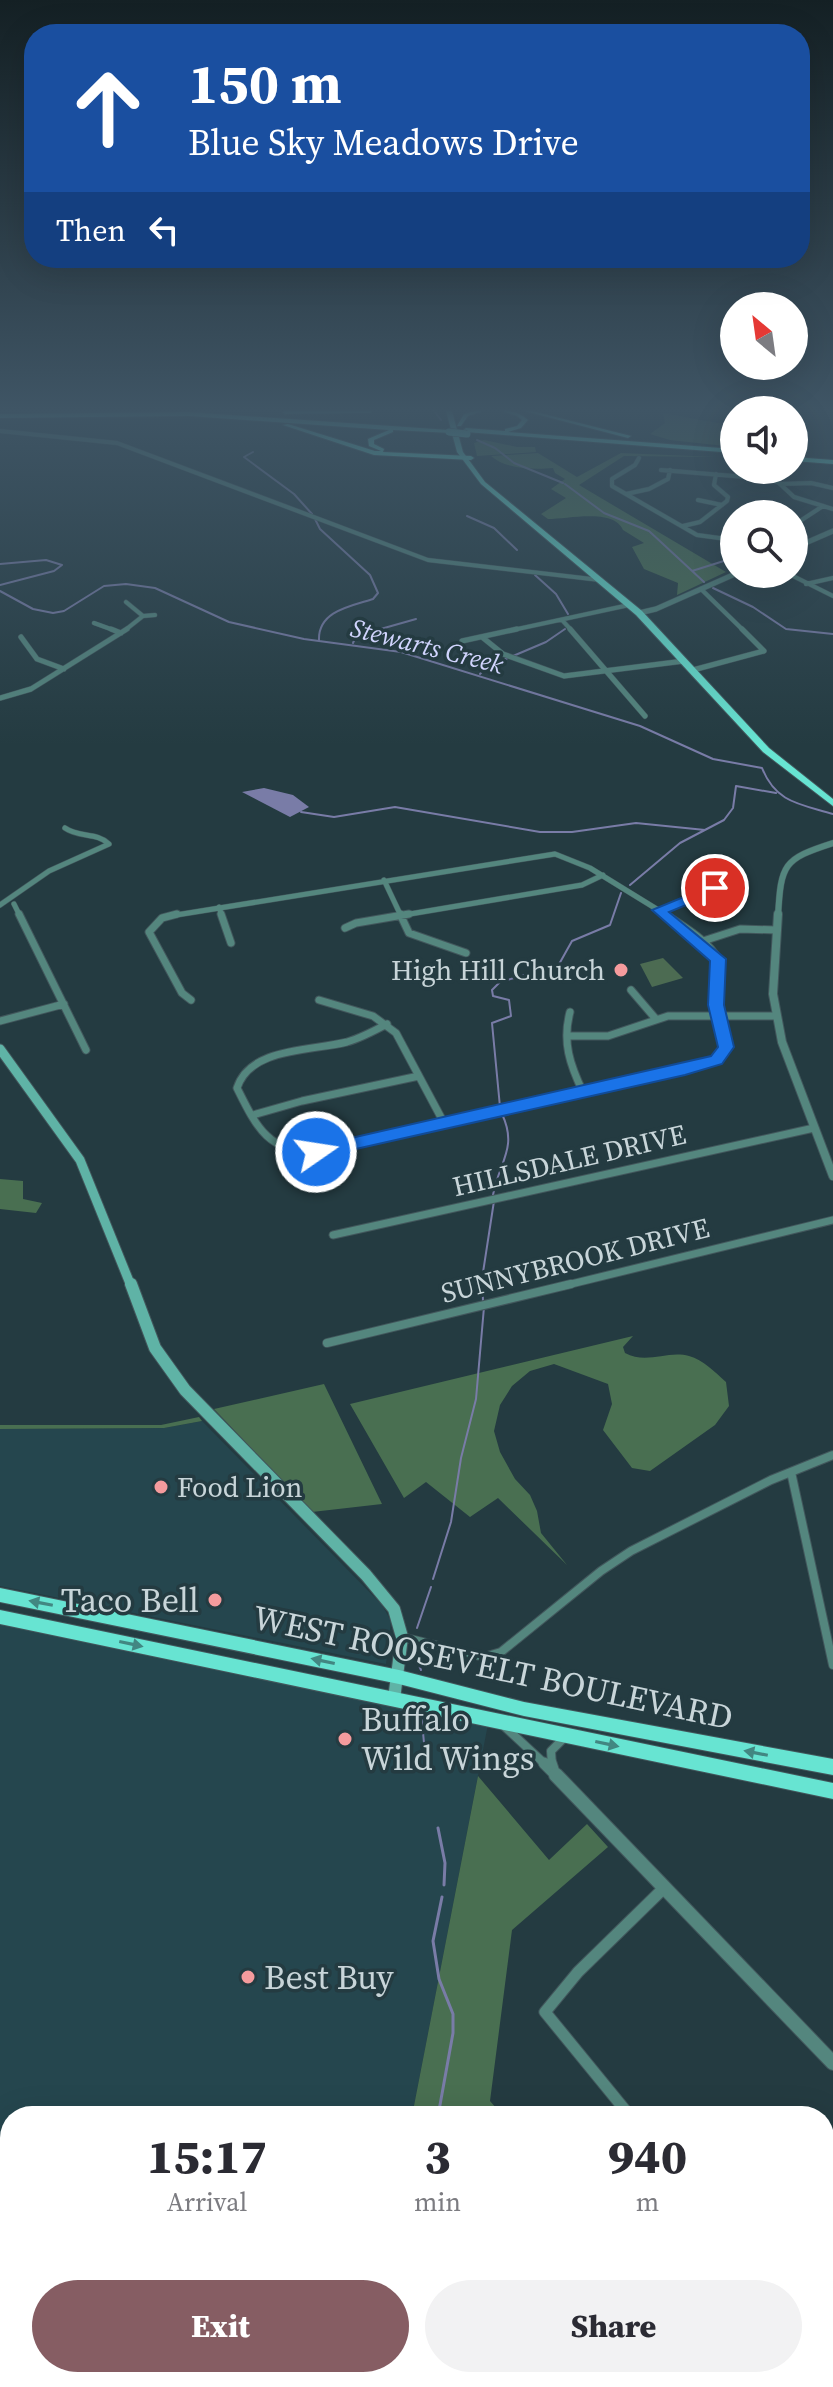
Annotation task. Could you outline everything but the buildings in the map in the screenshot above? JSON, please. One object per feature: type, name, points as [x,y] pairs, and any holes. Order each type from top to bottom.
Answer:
[{"type":"highway","points":[[531,522],[639,613],[766,750],[833,803]]},
{"type":"highway","name":"WEST ROOSEVELT BOULEVARD","points":[[0,1595],[399,1677],[524,1709],[833,1767]]},
{"type":"highway","name":"WEST ROOSEVELT BOULEVARD","points":[[0,1617],[832,1791]]},
{"type":"main road","points":[[0,1049],[83,1165],[162,1361],[185,1390],[366,1575],[394,1609],[402,1637],[394,1699]]},
{"type":"street","points":[[328,522],[428,560],[600,580]]},
{"type":"street","points":[[676,522],[703,537],[720,539]]},
{"type":"street","points":[[682,526],[698,522]]},
{"type":"street","points":[[808,542],[833,531]]},
{"type":"street","points":[[808,584],[833,578]]},
{"type":"street","points":[[639,613],[720,581]]},
{"type":"street","points":[[808,585],[833,596]]},
{"type":"street","points":[[693,670],[764,651],[701,589]]},
{"type":"street","points":[[126,602],[140,608],[143,616]]},
{"type":"street","points":[[462,641],[629,605]]},
{"type":"street","points":[[0,698],[31,689],[143,616],[155,615]]},
{"type":"street","points":[[562,620],[645,716]]},
{"type":"street","points":[[94,623],[121,633]]},
{"type":"street","points":[[21,637],[37,659],[64,669]]},
{"type":"street","points":[[482,637],[503,654],[568,676],[684,661]]},
{"type":"street","points":[[0,905],[49,871],[109,844],[103,838],[72,833],[65,828]]},
{"type":"street","points":[[833,843],[799,854],[782,872],[776,930],[775,1016],[833,1176]]},
{"type":"street","points":[[191,1000],[182,993],[149,932],[162,918],[555,854],[579,861],[659,910],[718,959],[718,1016],[726,1047],[717,1060],[583,1092],[302,1154],[276,1148],[237,1088],[237,1079],[250,1065],[345,1043],[387,1024]]},
{"type":"street","points":[[345,928],[400,915],[582,885],[603,875]]},
{"type":"street","points":[[384,880],[409,933],[466,953]]},
{"type":"street","points":[[659,910],[715,888]]},
{"type":"street","points":[[14,904],[86,1050]]},
{"type":"street","points":[[219,907],[231,943]]},
{"type":"street","points":[[700,942],[740,929],[776,930]]},
{"type":"street","points":[[631,990],[655,1018]]},
{"type":"street","points":[[319,1000],[373,1016],[387,1024],[396,1033],[444,1123]]},
{"type":"street","points":[[0,1021],[64,1004]]},
{"type":"street","points":[[570,1012],[567,1024],[569,1070],[583,1092]]},
{"type":"street","points":[[569,1036],[608,1036],[655,1018],[775,1016]]},
{"type":"street","points":[[253,1115],[302,1101],[419,1076]]},
{"type":"street","name":"HILLSDALE DRIVE","points":[[333,1235],[814,1128]]},
{"type":"street","name":"SUNNYBROOK DRIVE","points":[[327,1343],[833,1220]]},
{"type":"street","points":[[402,1637],[484,1657],[501,1652],[601,1571],[631,1551],[791,1472],[833,1455]]},
{"type":"street","points":[[791,1472],[833,1665]]},
{"type":"street","points":[[497,1721],[517,1735],[833,2063]]},
{"type":"street","points":[[556,1775],[549,1761],[550,1751],[556,1742],[567,1736]]},
{"type":"street","points":[[622,2106],[545,2012],[578,1972],[665,1887]]},
{"type":"shaded area","points":[[202,1421],[382,1605],[391,1621],[386,1664],[0,1586],[0,1429],[164,1428]]},
{"type":"shaded area","points":[[0,1623],[489,1719],[414,2106],[0,2106]]},
{"type":"green space","points":[[617,522],[642,522],[720,568],[720,575],[677,595],[678,583],[644,569],[632,547],[644,543]]},
{"type":"green space","points":[[663,958],[683,978],[652,987],[640,964]]},
{"type":"green space","points":[[0,1179],[23,1181],[23,1199],[42,1203],[36,1213],[0,1209]]},
{"type":"green space","points":[[633,1336],[623,1347],[625,1353],[641,1358],[681,1355],[704,1363],[726,1382],[729,1406],[715,1425],[650,1471],[632,1468],[603,1430],[612,1404],[608,1384],[554,1364],[530,1371],[512,1386],[500,1405],[494,1431],[500,1452],[515,1479],[530,1495],[541,1533],[567,1565],[498,1498],[470,1517],[426,1482],[404,1498],[350,1404]]},
{"type":"green space","points":[[324,1384],[382,1504],[312,1512],[214,1409]]},
{"type":"green space","points":[[199,1417],[202,1421],[164,1428],[0,1429],[0,1425],[161,1425]]},
{"type":"green space","points":[[478,1776],[549,1860],[587,1824],[608,1847],[512,1930],[490,2101],[494,2106],[414,2106]]},
{"type":"water","points":[[264,788],[293,795],[309,807],[290,817],[242,792]]},
{"type":"waterway","points":[[317,522],[370,575],[378,593],[373,599],[346,607],[330,616],[320,630],[319,640]]},
{"type":"waterway","points":[[481,522],[494,528],[517,550]]},
{"type":"waterway","points":[[627,522],[649,531],[692,571]]},
{"type":"waterway","name":"Stewarts Creek","points":[[0,564],[46,560],[62,565],[54,571],[0,585]]},
{"type":"waterway","points":[[692,571],[720,562]]},
{"type":"waterway","points":[[692,571],[704,582]]},
{"type":"waterway","points":[[535,575],[556,594],[568,614]]},
{"type":"waterway","name":"Stewarts Creek","points":[[0,591],[33,609],[53,613],[64,611],[104,586],[126,584],[155,588],[229,622],[304,639],[401,652],[640,726],[713,759],[762,768],[774,789],[782,795],[833,814]]},
{"type":"waterway","points":[[713,588],[753,607],[786,629],[833,634]]},
{"type":"waterway","points":[[353,643],[356,636],[416,619]]},
{"type":"waterway","points":[[513,656],[546,642],[565,629]]},
{"type":"waterway","points":[[480,674],[487,666],[508,658]]},
{"type":"waterway","points":[[705,830],[724,820],[733,808],[736,786],[776,793]]},
{"type":"waterway","points":[[301,812],[334,817],[395,807],[540,832],[572,832],[636,823],[705,830]]},
{"type":"waterway","points":[[630,885],[680,843],[705,830]]},
{"type":"waterway","points":[[500,1107],[492,1023],[511,1016],[509,1000],[493,996],[492,990],[500,982],[558,966],[572,941],[610,925],[621,893]]},
{"type":"waterway","points":[[493,1195],[508,1146],[502,1114]]},
{"type":"waterway","points":[[483,1301],[482,1279],[494,1201]]},
{"type":"waterway","points":[[433,1579],[451,1522],[461,1458],[476,1399],[484,1307]]},
{"type":"waterway","points":[[417,1628],[431,1587]]},
{"type":"waterway","points":[[416,1647],[415,1656],[421,1670]]},
{"type":"waterway","points":[[421,1712],[425,1753]]},
{"type":"waterway","points":[[438,1828],[445,1863],[444,1885]]},
{"type":"waterway","points":[[440,2106],[453,2033],[453,2014],[439,1979],[433,1941],[442,1897]]},
{"type":"place","name":"High Hill Church","points":[[621,970]]},
{"type":"place","name":"Food Lion","points":[[161,1487]]},
{"type":"place","name":"Taco Bell","points":[[215,1600]]},
{"type":"place","name":"Buffalo Wild Wings","points":[[345,1739]]},
{"type":"place","name":"Best Buy","points":[[248,1977]]},
{"type":"route","points":[[316,1152],[685,1070],[717,1060],[726,1047],[716,1005],[718,959],[659,910],[715,888]]}]
